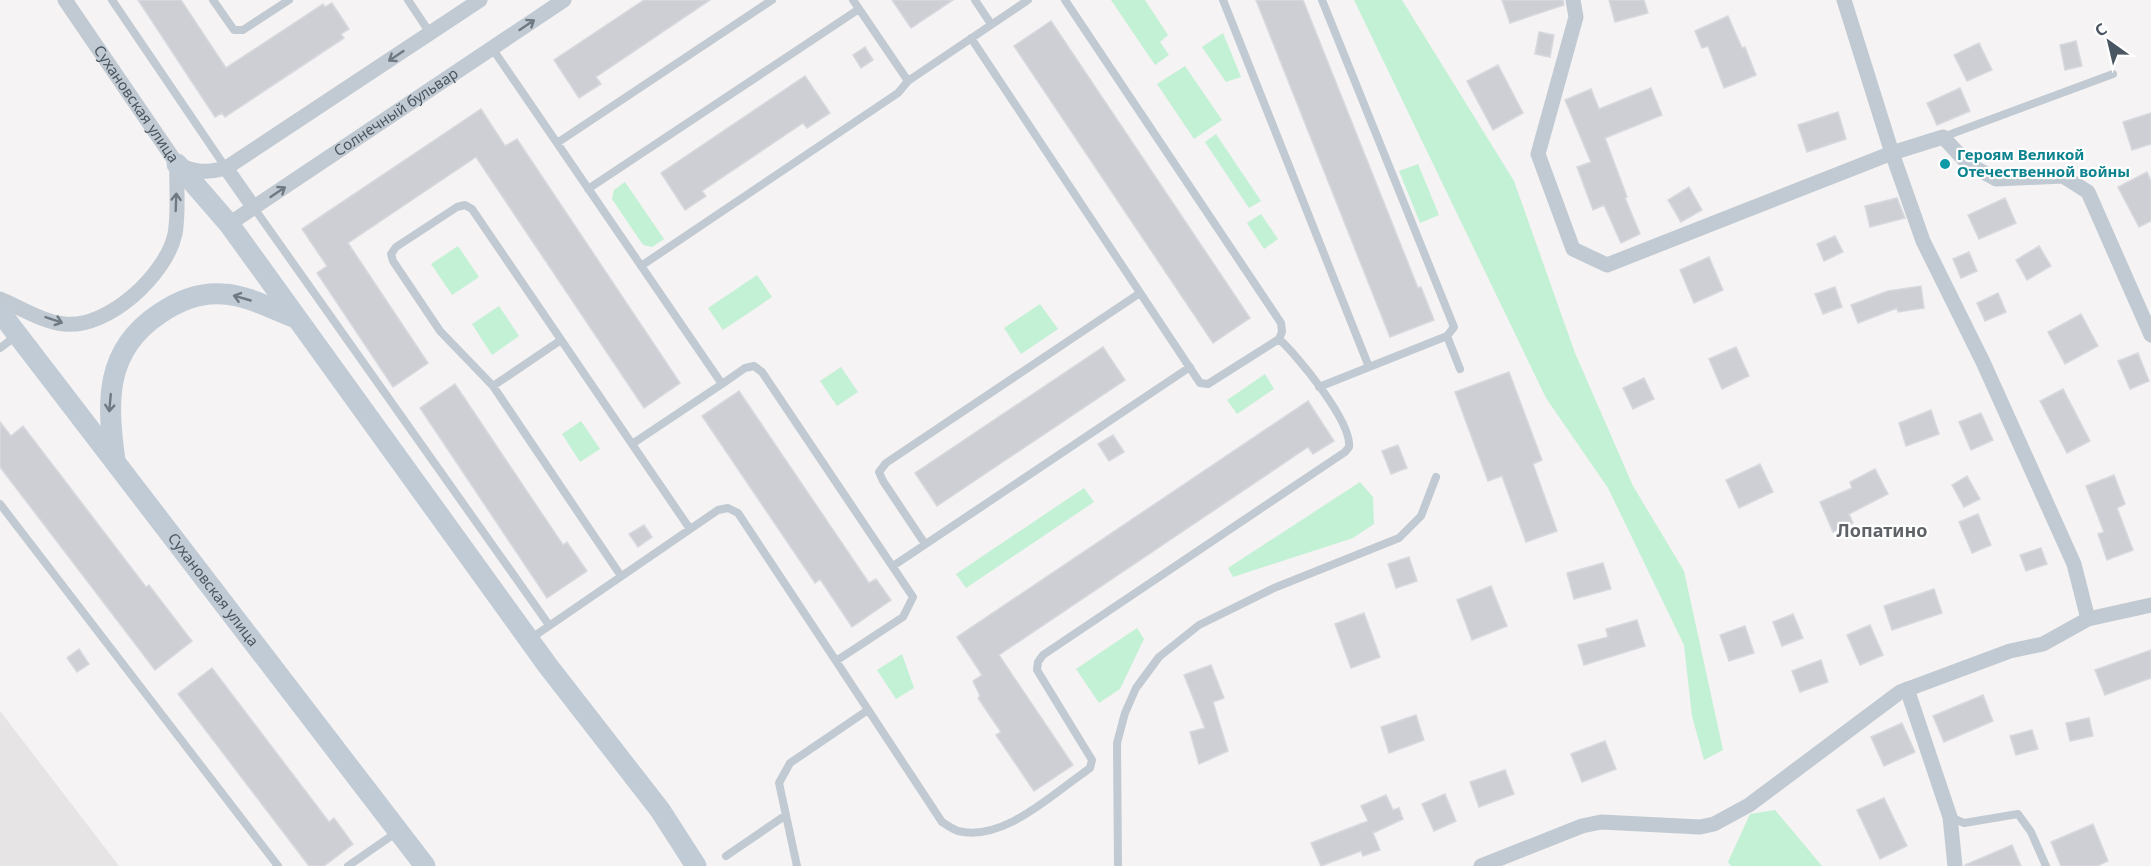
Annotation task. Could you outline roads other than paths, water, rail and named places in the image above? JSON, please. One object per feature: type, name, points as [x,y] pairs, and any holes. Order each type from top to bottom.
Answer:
[{"type":"street","name":"Сухановская улица","points":[[65,0],[177,165],[193,172],[209,172],[226,168]]},
{"type":"street","points":[[254,208],[226,168],[480,0]]},
{"type":"street","name":"Солнечный бульвар","points":[[229,224],[564,0]]},
{"type":"street","points":[[1573,0],[1576,16],[1538,154],[1573,249],[1607,265],[1892,153],[1943,137],[1968,164],[1996,179],[2063,176],[2088,192],[2150,330]]},
{"type":"street","points":[[1844,0],[1892,153],[1923,241],[1983,362],[2074,564],[2088,619]]},
{"type":"street","points":[[177,165],[229,224],[529,640],[660,810],[696,866]]},
{"type":"street","points":[[0,299],[65,324],[101,317],[134,296],[160,268],[174,234],[177,165]]},
{"type":"street","points":[[115,461],[109,416],[113,378],[127,342],[147,322],[171,305],[199,295],[224,293],[297,318]]},
{"type":"street","name":"Сухановская улица","points":[[0,312],[424,866]]},
{"type":"street","points":[[1481,866],[1582,826],[1601,822],[1691,827],[1714,824],[1756,800],[1886,701],[1907,689],[2010,651],[2043,644],[2088,619],[2151,605]]},
{"type":"street","points":[[1907,689],[1950,817],[1955,866]]},
{"type":"lane","points":[[112,0],[226,168]]},
{"type":"lane","points":[[213,0],[234,30],[243,30],[288,0]]},
{"type":"lane","points":[[408,0],[430,33]]},
{"type":"lane","points":[[557,143],[772,0]]},
{"type":"lane","points":[[852,0],[908,81]]},
{"type":"lane","points":[[975,0],[991,24]]},
{"type":"lane","points":[[641,266],[898,93],[908,81],[1028,0]]},
{"type":"lane","points":[[971,38],[1200,383],[1208,384],[1279,339],[1282,332],[1281,323],[1065,0]]},
{"type":"lane","points":[[1223,0],[1368,367]]},
{"type":"lane","points":[[1319,387],[1447,336],[1452,332],[1454,322],[1322,0]]},
{"type":"lane","points":[[588,189],[859,9]]},
{"type":"lane","points":[[492,48],[722,384]]},
{"type":"lane","points":[[1943,137],[2113,74]]},
{"type":"lane","points":[[621,576],[493,386],[440,331],[393,261],[391,254],[396,247],[457,207],[465,205],[472,209],[690,529]]},
{"type":"lane","points":[[254,208],[549,625]]},
{"type":"lane","points":[[925,544],[883,481],[879,472],[886,463],[1140,293]]},
{"type":"lane","points":[[0,348],[17,335]]},
{"type":"lane","points":[[1447,336],[1460,369]]},
{"type":"lane","points":[[529,640],[718,510],[728,508],[738,513],[942,822],[957,831],[977,832],[1012,821],[1090,768],[1092,760],[1041,676],[1038,662],[1043,655],[1345,453],[1350,441],[1345,426],[1298,356],[1279,339]]},
{"type":"lane","points":[[493,386],[561,340]]},
{"type":"lane","points":[[632,444],[745,368],[754,366],[762,372],[912,593],[912,601],[903,617],[836,662]]},
{"type":"lane","points":[[893,566],[1190,367]]},
{"type":"lane","points":[[1118,866],[1117,742],[1125,713],[1136,688],[1159,657],[1199,625],[1274,588],[1399,538],[1421,516],[1436,477]]},
{"type":"lane","points":[[0,504],[278,866]]},
{"type":"lane","points":[[797,866],[779,783],[790,763],[868,710]]},
{"type":"lane","points":[[1950,817],[1964,823],[2018,814],[2031,832],[2046,866]]},
{"type":"lane","points":[[726,856],[786,815]]},
{"type":"lane","points":[[348,866],[398,831]]},
{"type":"place","name":"Героям Великой Отечественной войны","points":[[1945,164]]},
{"type":"district","name":"Лопатино","points":[[1882,531]]}]
